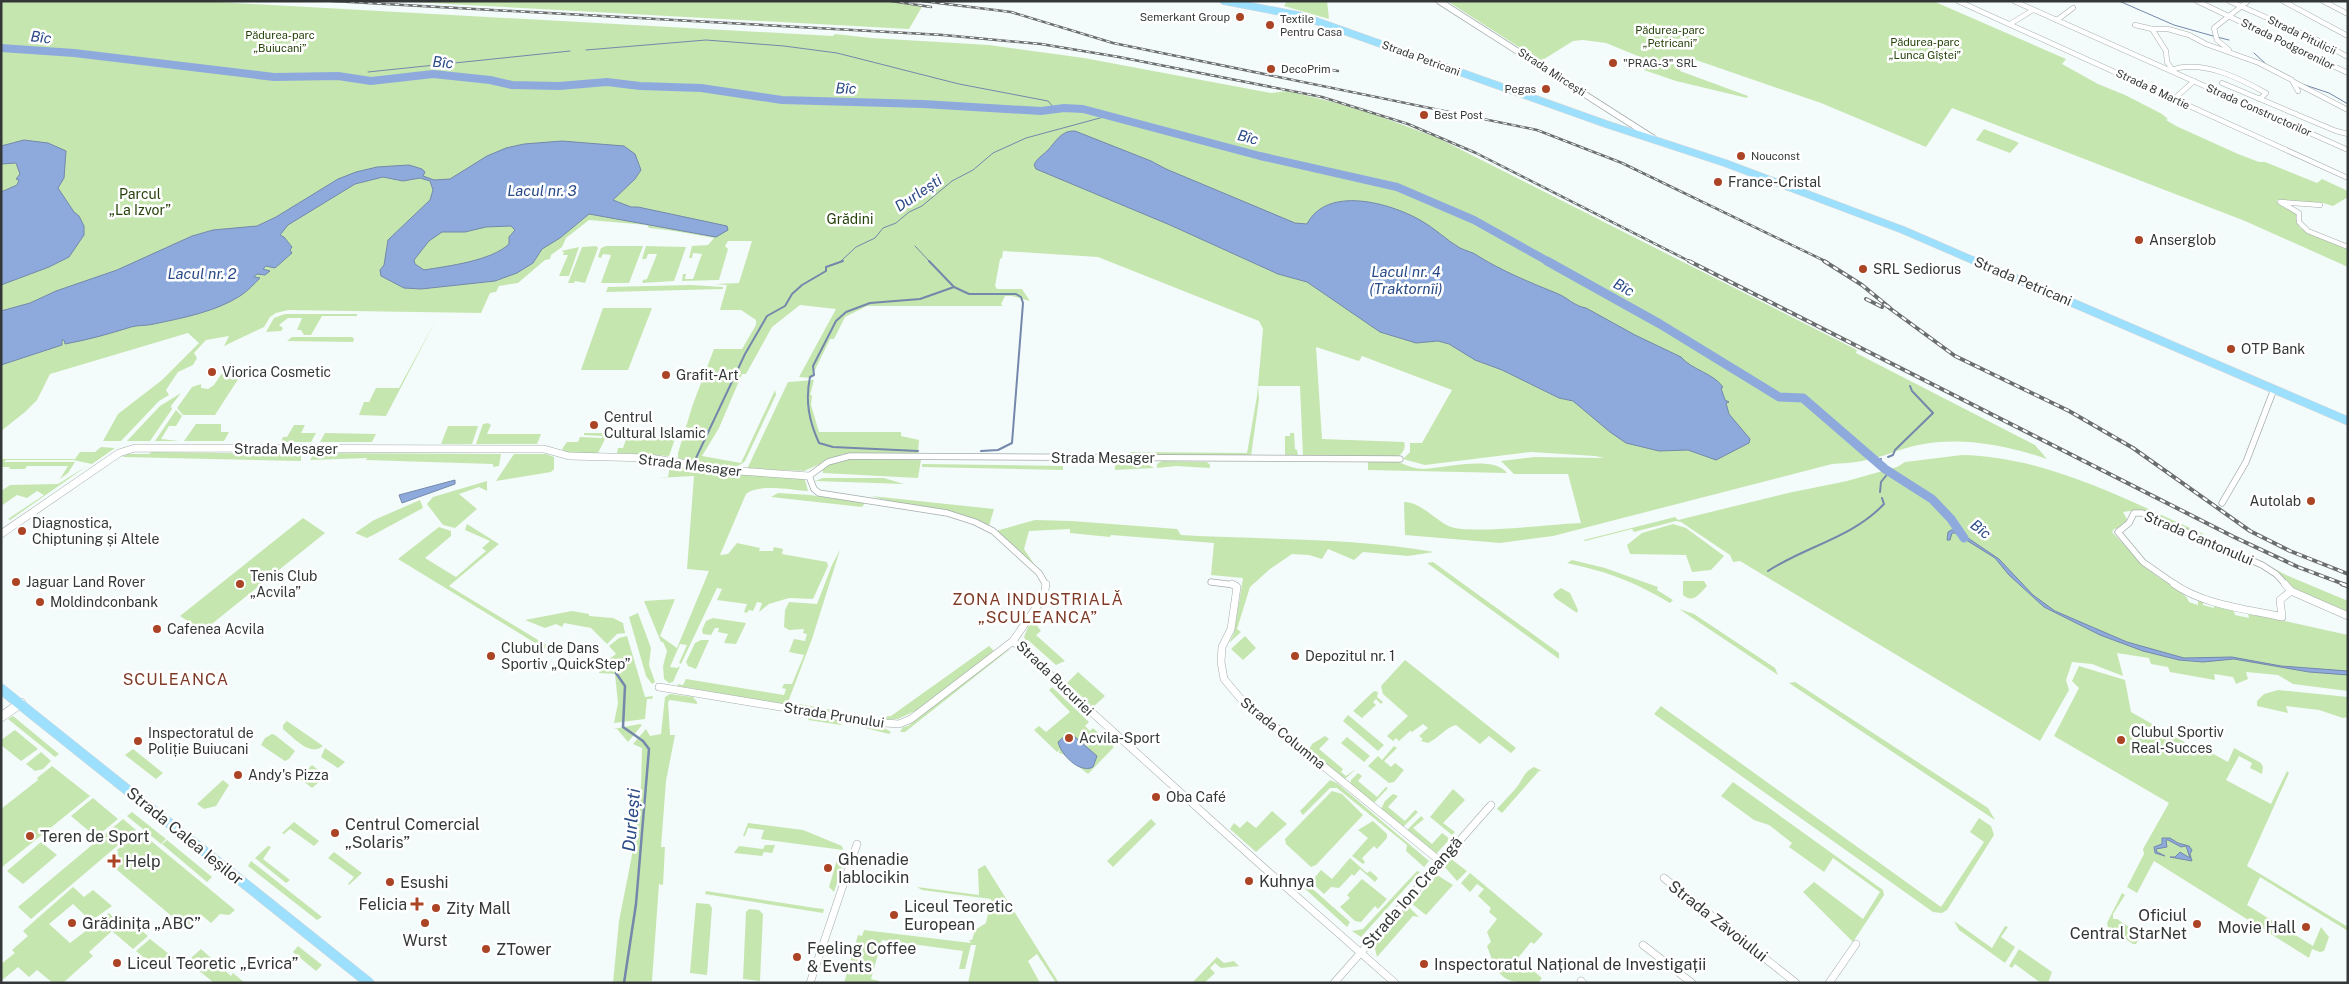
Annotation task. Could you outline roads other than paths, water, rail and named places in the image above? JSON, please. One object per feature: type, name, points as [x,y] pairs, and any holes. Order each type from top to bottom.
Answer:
[{"type":"main road","name":"Strada Petricani","points":[[1224,1],[1302,16],[1614,127],[1662,146],[1769,181]]},
{"type":"main road","name":"Strada Petricani","points":[[1614,127],[1653,138],[1925,238],[2348,421]]},
{"type":"main road","name":"Strada Calea Ieșilor","points":[[1,689],[21,703],[369,983]]},
{"type":"street","name":"Strada Mircești","points":[[1440,1],[1653,138],[1662,146]]},
{"type":"street","name":"Strada 8 Martie","points":[[1958,1],[2348,178]]},
{"type":"street","name":"Strada Constructorilor","points":[[2014,1],[2348,150]]},
{"type":"street","name":"Strada Podgorenilor","points":[[2197,1],[2228,14],[2348,73]]},
{"type":"street","name":"Strada Pitulicii","points":[[2229,1],[2348,57]]},
{"type":"street","points":[[2228,14],[2248,1]]},
{"type":"street","points":[[2283,1],[2348,36]]},
{"type":"street","points":[[2323,1],[2348,14]]},
{"type":"street","points":[[2057,20],[2073,8]]},
{"type":"street","points":[[2010,24],[2033,10]]},
{"type":"street","name":"Strada Podgorenilor","points":[[2228,14],[2214,28],[2214,32],[2217,40],[2233,54]]},
{"type":"street","name":"Strada Podgorenilor","points":[[2135,25],[2184,33],[2196,37],[2206,44],[2259,63],[2348,110]]},
{"type":"street","points":[[2152,29],[2166,51],[2167,62],[2171,70]]},
{"type":"street","name":"Strada Constructorilor","points":[[2171,70],[2187,65],[2208,68],[2264,92],[2266,94],[2260,99]]},
{"type":"street","points":[[2174,99],[2194,81]]},
{"type":"street","points":[[2294,82],[2298,91]]},
{"type":"street","name":"Strada Constructorilor","points":[[2222,83],[2336,131],[2348,134]]},
{"type":"street","points":[[2260,110],[2267,103]]},
{"type":"street","points":[[2327,140],[2336,131]]},
{"type":"street","points":[[2320,205],[2280,202],[2299,213],[2299,222],[2304,228],[2348,248]]},
{"type":"street","points":[[2222,503],[2246,462],[2274,389]]},
{"type":"street","name":"Strada Mesager","points":[[1,534],[119,453],[135,448],[544,449],[569,456],[650,458],[715,469],[809,476],[828,462],[850,456],[1400,460]]},
{"type":"street","name":"Strada Bucuriei","points":[[809,476],[816,491],[827,496],[947,513],[975,522],[993,531],[1039,573],[1046,583],[1044,596],[1013,641],[1395,983]]},
{"type":"street","name":"Strada Cantonului","points":[[2291,591],[2280,600],[2282,617],[2193,596],[2150,569],[2137,557],[2118,532],[2129,523],[2134,513],[2142,513],[2262,565],[2276,574],[2291,591],[2348,616]]},
{"type":"street","name":"Strada Columna","points":[[1211,582],[1234,584],[1237,587],[1231,628],[1220,654],[1222,670],[1230,688],[1440,861]]},
{"type":"street","name":"Strada Prunului","points":[[659,687],[871,722],[899,724],[925,710],[1013,641]]},
{"type":"street","points":[[1,717],[21,703]]},
{"type":"street","name":"Strada Ion Creangă","points":[[1334,983],[1491,805]]},
{"type":"street","points":[[810,983],[858,844]]},
{"type":"street","name":"Strada Zăvoiului","points":[[1664,878],[1796,983]]},
{"type":"street","points":[[1830,983],[1856,944]]},
{"type":"street","points":[[1643,945],[1692,983]]},
{"type":"water","name":"Lacul nr. 4 (Traktornîi)","points":[[1075,131],[1151,161],[1295,223],[1307,224],[1316,212],[1329,205],[1344,201],[1376,204],[1407,214],[1425,223],[1460,248],[1474,253],[1506,271],[1586,308],[1635,335],[1681,357],[1714,378],[1723,387],[1721,388],[1725,400],[1729,402],[1726,403],[1729,414],[1750,439],[1749,443],[1716,460],[1688,450],[1659,451],[1626,443],[1573,401],[1559,398],[1502,370],[1475,360],[1449,344],[1438,341],[1416,343],[1380,332],[1307,282],[1278,274],[1170,225],[1036,169],[1034,165],[1059,137],[1066,132]]},
{"type":"water","points":[[24,140],[48,143],[66,151],[64,178],[58,188],[74,212],[79,216],[84,226],[84,235],[69,257],[49,267],[1,285],[1,192],[17,185],[19,180],[16,179],[20,174],[16,163],[1,164],[1,146]]},
{"type":"water","points":[[562,141],[624,146],[635,154],[641,170],[635,179],[613,200],[631,207],[727,226],[728,230],[716,237],[589,214],[560,238],[542,249],[533,263],[517,273],[495,281],[421,289],[404,288],[381,276],[380,270],[384,265],[388,240],[430,200],[433,190],[430,181],[420,178],[403,181],[383,177],[355,184],[288,225],[280,235],[292,247],[290,250],[292,253],[275,268],[266,266],[263,269],[270,271],[265,275],[257,274],[254,277],[260,278],[246,292],[230,302],[198,314],[151,325],[133,326],[98,337],[65,344],[64,340],[62,340],[62,345],[1,365],[1,311],[30,303],[56,291],[117,270],[192,236],[213,230],[257,226],[276,217],[338,179],[356,172],[377,167],[409,165],[422,169],[425,172],[423,176],[434,180],[450,179],[487,156],[506,148],[524,144]],"holes":[[[511,226],[515,230],[509,237],[509,244],[492,255],[481,259],[424,270],[415,264],[414,260],[429,241],[442,232],[465,232],[486,227]]]},
{"type":"water","points":[[455,480],[455,484],[402,503],[399,495]]},
{"type":"water","points":[[1956,530],[1999,559],[2033,595],[2055,611],[2127,642],[2184,658],[2232,657],[2281,666],[2348,671],[2348,675],[2309,672],[2234,659],[2203,662],[2179,660],[2143,651],[2100,635],[2044,607],[2009,575],[1995,558],[1955,533],[1952,533],[1950,540],[1947,540],[1948,532]]},
{"type":"water","points":[[1066,735],[1074,736],[1097,756],[1093,767],[1082,768],[1067,757],[1058,742]]},
{"type":"water","points":[[2162,838],[2170,838],[2178,843],[2189,846],[2192,850],[2190,854],[2192,861],[2170,857],[2175,857],[2180,852],[2190,858],[2186,846],[2181,847],[2168,840],[2166,840],[2167,847],[2156,849],[2157,852],[2165,856],[2155,853],[2154,847],[2162,844]]},
{"type":"waterway","points":[[2119,1],[2174,25],[2213,36]]},
{"type":"waterway","points":[[2217,37],[2229,40]]},
{"type":"waterway","points":[[586,50],[706,40],[784,46],[837,53],[959,84],[1048,101],[1055,109]]},
{"type":"waterway","name":"Bîc","points":[[1,48],[74,53],[274,77],[338,76],[371,81],[433,74],[490,80],[512,85],[559,86],[607,82],[640,86],[701,88],[782,100],[923,104],[1041,111],[1064,108],[1083,109],[1260,156],[1397,187],[1474,220],[1549,262]]},
{"type":"waterway","points":[[368,72],[570,51]]},
{"type":"waterway","points":[[2254,53],[2267,65]]},
{"type":"waterway","points":[[2302,84],[2329,93],[2348,104]]},
{"type":"waterway","name":"Durlești","points":[[840,262],[856,247],[875,238],[883,228],[896,223],[909,212],[922,206],[952,181],[973,170],[993,153],[1026,138],[1111,115]]},
{"type":"waterway","points":[[915,246],[930,262]]},
{"type":"waterway","name":"Durlești","points":[[696,458],[745,354],[767,316],[785,306],[792,294],[802,285],[826,271],[826,267],[843,261]]},
{"type":"waterway","points":[[929,261],[954,287]]},
{"type":"waterway","name":"Bîc","points":[[1547,261],[1660,324],[1779,397],[1803,398],[1885,469],[1932,499],[1951,519],[1964,538]]},
{"type":"waterway","points":[[918,451],[833,447],[819,443],[809,411],[810,377],[814,375],[813,366],[836,321],[846,312],[870,303],[920,299],[954,287]]},
{"type":"waterway","points":[[954,287],[969,294],[1016,294],[1021,297],[1023,303],[1012,443],[998,450],[981,451]]},
{"type":"waterway","points":[[1888,457],[1893,455],[1895,450],[1933,413],[1912,391],[1910,386]]},
{"type":"waterway","name":"Bîc","points":[[1875,461],[1881,459]]},
{"type":"waterway","points":[[1880,492],[1881,482],[1889,472]]},
{"type":"waterway","points":[[1768,571],[1858,525],[1884,504],[1882,498]]},
{"type":"waterway","name":"Durlești","points":[[616,673],[625,686],[623,727],[643,741],[649,749],[636,904],[624,983]]},
{"type":"railway","points":[[332,1],[943,35],[1041,44],[1119,57],[1322,97],[1408,124],[1476,153],[1691,262]]},
{"type":"railway","points":[[891,1],[931,7]]},
{"type":"railway","points":[[922,1],[1011,12],[1113,43],[1537,130],[1622,163],[1827,262]]},
{"type":"railway","points":[[1314,67],[1338,71]]},
{"type":"railway","points":[[1689,261],[2234,537],[2298,567],[2346,585]]},
{"type":"railway","points":[[1824,261],[1862,285],[1890,308]]},
{"type":"railway","points":[[1866,299],[1882,307]]},
{"type":"railway","points":[[1884,304],[1955,356],[2069,411],[2133,448],[2250,531],[2290,551],[2348,574]]},
{"type":"railway","points":[[2342,584],[2348,586]]},
{"type":"place","name":"Semerkant Group","points":[[1240,17]]},
{"type":"place","name":"Textile Pentru Casa","points":[[1270,25]]},
{"type":"place","name":"\"PRAG-3\" SRL","points":[[1613,63]]},
{"type":"place","name":"DecoPrim","points":[[1271,69]]},
{"type":"place","name":"Pegas","points":[[1546,89]]},
{"type":"place","name":"Best Post","points":[[1424,115]]},
{"type":"place","name":"Nouconst","points":[[1741,156]]},
{"type":"place","name":"France-Cristal","points":[[1718,182]]},
{"type":"place","name":"Anserglob","points":[[2139,240]]},
{"type":"place","name":"SRL Sediorus","points":[[1863,269]]},
{"type":"place","name":"OTP Bank","points":[[2231,349]]},
{"type":"place","name":"Viorica Cosmetic","points":[[212,372]]},
{"type":"place","name":"Grafit-Art","points":[[666,375]]},
{"type":"place","name":"Centrul Cultural Islamic","points":[[594,425]]},
{"type":"place","name":"Autolab","points":[[2311,501]]},
{"type":"place","name":"Diagnostica, Chiptuning și Altele","points":[[22,531]]},
{"type":"place","name":"Jaguar Land Rover","points":[[16,582]]},
{"type":"place","name":"Tenis Club „Acvila”","points":[[240,584]]},
{"type":"place","name":"Moldindconbank","points":[[40,602]]},
{"type":"place","name":"Cafenea Acvila","points":[[157,629]]},
{"type":"place","name":"Clubul de Dans Sportiv „QuickStep”","points":[[491,656]]},
{"type":"place","name":"Depozitul nr. 1","points":[[1295,656]]},
{"type":"place","name":"Acvila-Sport","points":[[1069,738]]},
{"type":"place","name":"Clubul Sportiv Real-Succes","points":[[2121,740]]},
{"type":"place","name":"Inspectoratul de Poliție Buiucani","points":[[138,741]]},
{"type":"place","name":"Andy's Pizza","points":[[238,775]]},
{"type":"place","name":"Oba Café","points":[[1156,797]]},
{"type":"place","name":"Centrul Comercial „Solaris”","points":[[335,833]]},
{"type":"place","name":"Teren de Sport","points":[[30,836]]},
{"type":"place","name":"Help","points":[[114,861]]},
{"type":"place","name":"Ghenadie Iablocikin","points":[[828,868]]},
{"type":"place","name":"Kuhnya","points":[[1249,881]]},
{"type":"place","name":"Esushi","points":[[390,882]]},
{"type":"place","name":"Felicia","points":[[417,904]]},
{"type":"place","name":"Zity Mall","points":[[436,908]]},
{"type":"place","name":"Liceul Teoretic European","points":[[894,915]]},
{"type":"place","name":"Grădinița „ABC”","points":[[72,923]]},
{"type":"place","name":"Wurst","points":[[425,923]]},
{"type":"place","name":"Oficiul Central StarNet","points":[[2197,924]]},
{"type":"place","name":"Movie Hall","points":[[2306,927]]},
{"type":"place","name":"ZTower","points":[[486,949]]},
{"type":"place","name":"Feeling Coffee & Events","points":[[797,957]]},
{"type":"place","name":"Liceul Teoretic „Evrica”","points":[[117,963]]},
{"type":"place","name":"Inspectoratul Național de Investigații","points":[[1424,964]]},
{"type":"district","name":"ZONA INDUSTRIALĂ „SCULEANCA”","points":[[1038,608]]},
{"type":"district","name":"SCULEANCA","points":[[176,679]]},
{"type":"park label","name":"Pădurea-parc „Petricani”","points":[[1670,36]]},
{"type":"park label","name":"Pădurea-parc „Buiucani”","points":[[280,41]]},
{"type":"park label","name":"Pădurea-parc „Lunca Gîștei”","points":[[1925,48]]},
{"type":"park label","name":"Parcul „La Izvor”","points":[[140,202]]},
{"type":"park label","name":"Grădini","points":[[850,219]]},
{"type":"water label","name":"Lacul nr. 3","points":[[542,190]]},
{"type":"water label","name":"Lacul nr. 2","points":[[202,273]]}]
